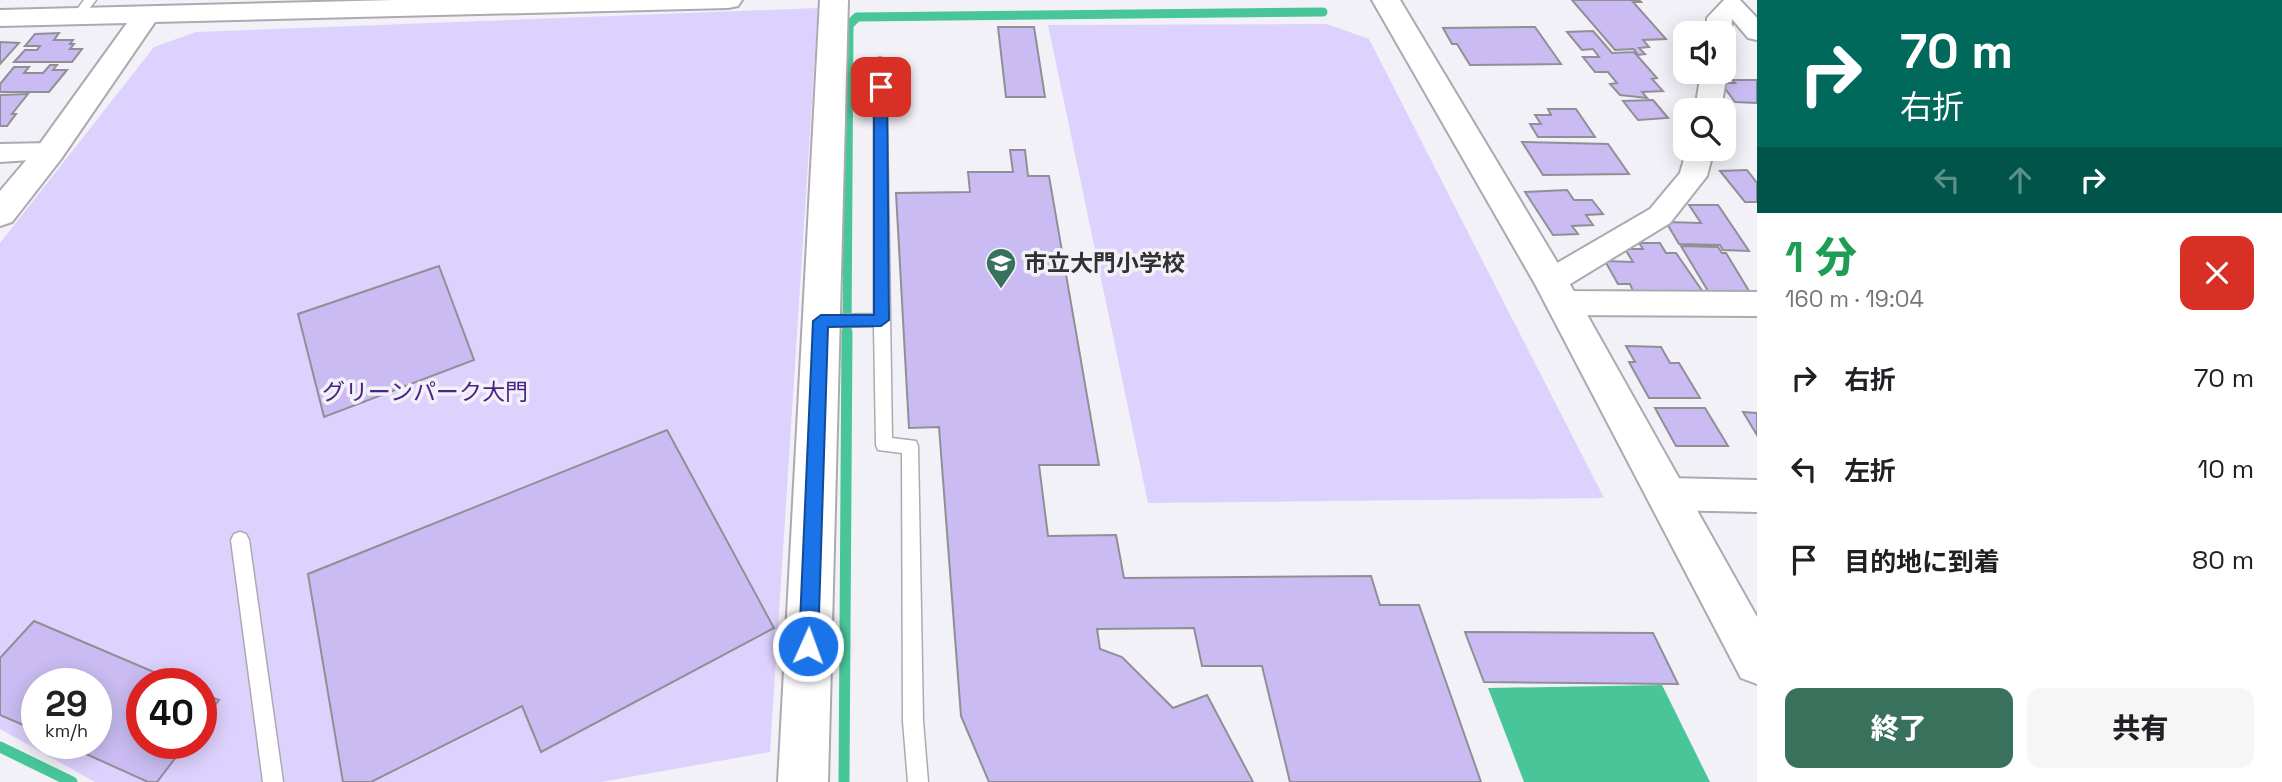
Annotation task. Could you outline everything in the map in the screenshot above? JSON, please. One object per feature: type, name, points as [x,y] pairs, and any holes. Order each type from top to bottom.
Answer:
[{"type":"street","points":[[0,18],[83,9],[146,16],[276,7],[728,0]]},
{"type":"street","points":[[803,782],[834,0]]},
{"type":"street","points":[[1386,0],[1557,292],[1757,662]]},
{"type":"street","points":[[1719,21],[1733,2],[1757,33]]},
{"type":"street","points":[[0,214],[50,152],[146,16]]},
{"type":"street","points":[[0,153],[50,152]]},
{"type":"street","points":[[1557,292],[1660,216],[1693,176],[1697,161]]},
{"type":"street","points":[[1557,292],[1757,304]]},
{"type":"street","points":[[1667,495],[1757,496]]},
{"type":"lane","points":[[880,61],[884,445],[910,446],[914,721],[918,782]]},
{"type":"lane","points":[[821,321],[881,320]]},
{"type":"lane","points":[[240,540],[273,782]]},
{"type":"green space","name":"グリーンパーク大門","points":[[818,8],[770,752],[601,782],[95,782],[54,759],[112,759],[112,668],[21,668],[21,741],[0,729],[0,243],[154,47],[196,32]]},
{"type":"green space","points":[[1327,24],[1369,39],[1604,498],[1148,503],[1048,25]]},
{"type":"shaded area","points":[[1662,685],[1710,782],[1524,782],[1488,688]]},
{"type":"building","points":[[1572,0],[1639,0],[1641,2],[1633,2],[1666,39],[1643,40],[1649,47],[1639,48],[1645,54],[1638,55],[1634,49],[1615,50]]},
{"type":"building","points":[[998,27],[1034,27],[1045,97],[1006,97]]},
{"type":"building","points":[[1535,27],[1561,64],[1470,65],[1457,44],[1452,44],[1443,28]]},
{"type":"building","points":[[1593,31],[1612,53],[1634,52],[1657,78],[1652,79],[1663,91],[1642,92],[1647,98],[1620,95],[1610,84],[1617,83],[1608,72],[1595,72],[1583,57],[1599,57],[1593,49],[1582,50],[1567,32]]},
{"type":"building","points":[[59,33],[54,40],[73,40],[70,44],[74,44],[70,49],[82,49],[72,62],[14,62],[25,50],[37,50],[40,46],[25,46],[35,34]]},
{"type":"building","points":[[0,42],[19,43],[0,64]]},
{"type":"building","points":[[50,65],[57,65],[53,70],[67,70],[49,92],[0,92],[0,84],[14,67],[29,67],[24,73],[43,73]]},
{"type":"building","points":[[1736,80],[1757,80],[1757,103],[1736,102],[1736,98],[1732,98],[1722,84],[1736,84]]},
{"type":"building","points":[[28,94],[12,114],[16,114],[7,126],[0,126],[0,95]]},
{"type":"building","points":[[1653,100],[1668,118],[1638,120],[1623,101]]},
{"type":"building","points":[[1548,109],[1576,109],[1595,137],[1538,137],[1530,124],[1541,124],[1535,115],[1551,115]]},
{"type":"building","points":[[1522,142],[1608,144],[1629,174],[1543,175]]},
{"type":"building","points":[[1010,150],[1025,150],[1028,176],[1049,176],[1099,465],[1039,465],[1048,536],[1116,535],[1124,578],[1371,576],[1380,605],[1419,605],[1481,782],[1290,782],[1262,666],[1202,666],[1194,628],[1097,629],[1100,649],[1122,657],[1173,708],[1207,695],[1253,782],[989,782],[961,716],[939,427],[909,428],[896,193],[970,192],[968,172],[1013,172]]},
{"type":"building","points":[[1747,170],[1757,183],[1757,202],[1745,202],[1720,171]]},
{"type":"building","points":[[1567,190],[1574,200],[1592,200],[1603,214],[1586,215],[1593,225],[1572,226],[1578,234],[1553,235],[1525,192]]},
{"type":"building","points":[[1689,205],[1718,205],[1749,251],[1723,250],[1720,245],[1679,244],[1666,222],[1701,223]]},
{"type":"building","points":[[1639,243],[1660,243],[1666,253],[1676,253],[1703,292],[1633,291],[1630,284],[1618,284],[1605,261],[1633,262],[1625,249],[1643,249]]},
{"type":"building","points":[[1681,246],[1718,247],[1722,253],[1726,253],[1749,291],[1708,291]]},
{"type":"building","points":[[439,266],[474,360],[324,417],[298,314]]},
{"type":"building","points":[[1626,346],[1661,347],[1670,363],[1679,363],[1700,398],[1649,398],[1629,362],[1635,362]]},
{"type":"building","points":[[1655,408],[1705,408],[1728,446],[1676,446]]},
{"type":"building","points":[[1743,412],[1757,413],[1757,435]]},
{"type":"building","points":[[667,430],[774,628],[541,752],[522,706],[371,782],[343,782],[308,574]]},
{"type":"building","points":[[34,621],[144,668],[126,668],[126,759],[175,759],[157,782],[148,782],[97,759],[112,759],[112,668],[21,668],[21,724],[0,715],[0,658]]},
{"type":"building","points":[[1465,632],[1653,633],[1678,684],[1484,682]]},
{"type":"waterway","points":[[847,334],[849,25],[857,17],[1323,12]]},
{"type":"waterway","points":[[844,782],[847,332]]},
{"type":"waterway","points":[[0,747],[72,782]]},
{"type":"place","name":"市立大門小学校","points":[[1001,290]]},
{"type":"route","points":[[808,646],[821,321],[881,320],[881,87]]}]
